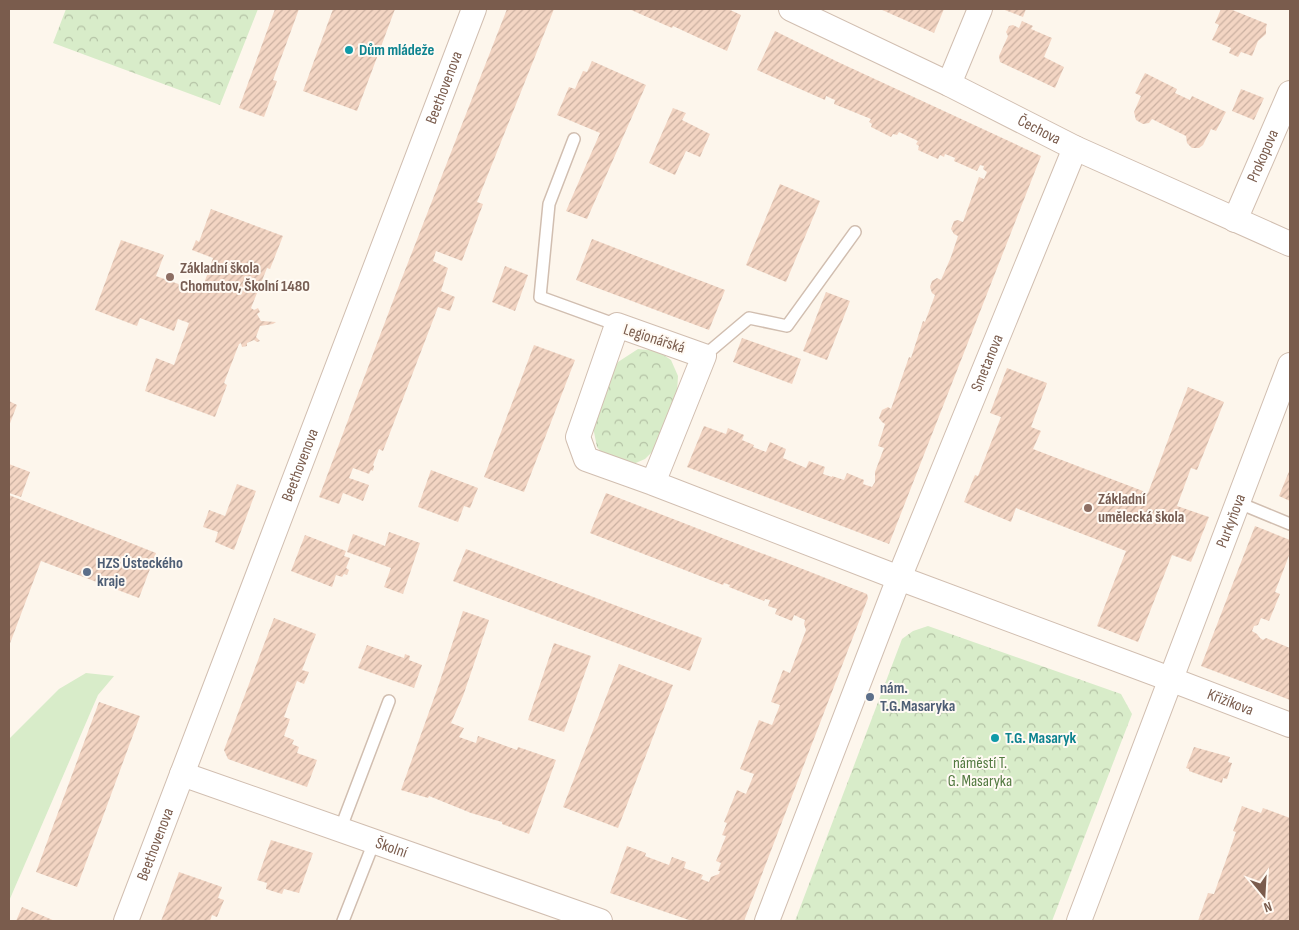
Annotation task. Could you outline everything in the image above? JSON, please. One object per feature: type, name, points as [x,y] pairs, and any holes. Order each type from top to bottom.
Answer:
[{"type":"street","name":"Beethovenova","points":[[126,921],[474,9]]},
{"type":"street","name":"Čechova","points":[[791,9],[949,84],[1075,148],[1290,244]]},
{"type":"street","points":[[949,84],[980,9]]},
{"type":"street","name":"Prokopova","points":[[1235,220],[1290,93]]},
{"type":"street","name":"Smetanova","points":[[899,578],[1075,148]]},
{"type":"street","name":"Legionářská","points":[[653,483],[704,356],[617,325],[578,437],[586,459],[899,578]]},
{"type":"street","name":"Purkyňova","points":[[1170,678],[1239,503],[1290,365]]},
{"type":"street","points":[[767,921],[888,611],[899,578],[1170,678],[1079,921]]},
{"type":"street","name":"Křižíkova","points":[[1170,678],[1290,725]]},
{"type":"street","name":"Školní","points":[[182,774],[600,921]]},
{"type":"lane","points":[[574,139],[549,204],[540,297],[617,325]]},
{"type":"lane","points":[[704,356],[749,318],[787,326],[855,232]]},
{"type":"lane","points":[[1239,503],[1290,524]]},
{"type":"lane","points":[[340,830],[390,701]]},
{"type":"lane","points":[[343,921],[374,842]]},
{"type":"green space","points":[[66,9],[258,9],[220,105],[53,43]]},
{"type":"green space","points":[[638,349],[658,351],[671,360],[678,376],[677,393],[657,447],[645,459],[631,465],[610,462],[597,447],[593,427],[605,384],[618,362]]},
{"type":"green space","name":"náměstí T. G. Masaryka","points":[[928,626],[1121,694],[1132,714],[1052,921],[795,921],[902,639],[913,631]]},
{"type":"green space","points":[[86,673],[114,676],[98,695],[9,901],[9,739],[59,689]]},
{"type":"building","points":[[275,9],[299,9],[273,80],[277,81],[264,117],[239,108]]},
{"type":"building","name":"Dům mládeže","points":[[333,9],[395,9],[357,111],[303,91]]},
{"type":"building","points":[[507,9],[554,9],[477,202],[483,204],[462,261],[436,251],[433,261],[448,268],[441,291],[455,297],[450,311],[438,307],[383,451],[379,449],[373,465],[373,471],[371,470],[369,474],[353,468],[349,478],[369,485],[363,501],[343,493],[339,504],[319,497],[393,301]]},
{"type":"building","points":[[629,9],[728,9],[741,15],[727,51],[673,26],[672,28]]},
{"type":"building","points":[[880,9],[944,9],[934,33]]},
{"type":"building","points":[[1002,9],[1026,9],[1023,17]]},
{"type":"building","points":[[1221,9],[1230,9],[1267,24],[1266,34],[1258,41],[1252,56],[1241,52],[1238,57],[1229,53],[1231,48],[1212,40],[1219,25],[1215,23]]},
{"type":"building","points":[[1022,21],[1033,26],[1031,29],[1052,38],[1044,57],[1064,67],[1055,88],[1000,62],[999,56],[1008,36],[1006,32],[1009,26],[1013,25],[1019,28]]},
{"type":"building","points":[[775,31],[1041,156],[889,544],[687,467],[704,426],[726,434],[728,428],[744,435],[742,440],[754,445],[753,447],[766,452],[770,442],[786,449],[783,458],[806,468],[809,461],[825,467],[823,474],[844,480],[847,473],[864,480],[863,484],[872,487],[875,482],[875,472],[884,448],[878,446],[885,424],[879,418],[882,410],[888,407],[891,409],[923,321],[925,322],[935,295],[930,287],[932,281],[937,278],[941,280],[951,257],[958,236],[951,229],[954,221],[963,222],[979,177],[984,179],[987,172],[983,169],[984,166],[980,165],[977,171],[954,161],[955,158],[945,154],[944,157],[940,155],[938,159],[918,150],[919,146],[916,144],[918,141],[899,132],[891,137],[871,127],[872,124],[869,122],[871,119],[834,104],[835,100],[826,96],[825,100],[757,70]]},
{"type":"building","points":[[592,61],[646,85],[587,219],[566,211],[600,133],[557,115],[569,87],[575,89],[583,71],[587,72]]},
{"type":"building","points":[[1145,73],[1177,89],[1175,93],[1190,100],[1192,96],[1226,112],[1216,131],[1211,129],[1203,145],[1199,148],[1192,148],[1187,143],[1186,136],[1152,119],[1149,123],[1143,124],[1136,120],[1134,112],[1141,96],[1135,93]]},
{"type":"building","points":[[1241,89],[1264,98],[1254,120],[1232,111]]},
{"type":"building","points":[[673,108],[686,113],[682,120],[710,134],[700,157],[686,151],[675,175],[649,163]]},
{"type":"building","points":[[780,184],[820,201],[786,282],[746,265]]},
{"type":"building","points":[[211,209],[283,236],[270,269],[267,268],[251,308],[254,310],[258,308],[260,312],[257,314],[261,321],[276,322],[260,326],[256,337],[260,341],[254,340],[247,343],[247,346],[242,347],[241,343],[239,344],[224,383],[227,385],[215,417],[145,391],[156,358],[174,365],[189,323],[178,319],[174,331],[140,318],[137,326],[95,310],[121,240],[164,255],[156,276],[201,292],[213,258],[192,250],[196,240],[199,242]]},
{"type":"building","points":[[592,239],[725,290],[709,330],[576,280]]},
{"type":"building","points":[[505,266],[528,275],[515,311],[492,302]]},
{"type":"building","points":[[826,292],[850,301],[827,360],[803,351]]},
{"type":"building","points":[[742,338],[801,359],[792,384],[733,362]]},
{"type":"building","points":[[534,345],[575,360],[524,492],[484,477]]},
{"type":"building","points":[[1007,368],[1047,383],[1031,427],[1041,431],[1033,449],[1148,493],[1188,387],[1224,402],[1197,470],[1191,468],[1177,506],[1209,517],[1191,562],[1172,555],[1138,642],[1097,626],[1126,551],[1016,508],[1011,522],[964,502],[975,475],[978,476],[1001,417],[990,413]]},
{"type":"building","points":[[9,401],[17,405],[9,426]]},
{"type":"building","points":[[9,464],[30,472],[21,497],[9,493]]},
{"type":"building","points":[[1290,469],[1290,501],[1279,496]]},
{"type":"building","points":[[431,470],[478,488],[470,508],[464,506],[458,522],[418,507]]},
{"type":"building","points":[[237,484],[256,491],[234,550],[215,542],[218,532],[203,527],[209,510],[225,516]]},
{"type":"building","points":[[606,493],[867,594],[868,598],[744,921],[692,921],[610,893],[627,846],[646,853],[645,856],[669,865],[672,857],[686,862],[684,868],[703,875],[701,879],[709,882],[711,877],[719,874],[720,871],[718,871],[721,863],[716,861],[726,836],[722,835],[727,823],[724,822],[737,790],[746,794],[754,774],[740,769],[759,720],[772,725],[780,705],[771,702],[783,670],[790,673],[806,630],[805,620],[794,615],[792,621],[775,614],[777,609],[768,606],[770,600],[765,599],[764,601],[729,587],[730,585],[724,583],[723,585],[590,533]]},
{"type":"building","points":[[9,495],[156,553],[139,598],[41,561],[9,646]]},
{"type":"building","points":[[1255,526],[1290,540],[1290,553],[1275,592],[1280,594],[1269,621],[1261,618],[1258,625],[1254,626],[1252,631],[1263,640],[1266,638],[1290,648],[1290,700],[1201,666]]},
{"type":"building","points":[[389,532],[420,543],[403,594],[384,587],[391,568],[347,552],[353,534],[385,546]]},
{"type":"building","points":[[305,535],[346,551],[344,556],[350,558],[346,568],[349,570],[347,575],[344,574],[342,577],[336,575],[332,587],[291,571]]},
{"type":"building","points":[[466,549],[702,638],[690,671],[453,581]]},
{"type":"building","points":[[463,611],[489,620],[463,696],[451,723],[464,728],[459,737],[476,743],[478,736],[517,750],[518,747],[556,760],[529,834],[502,824],[502,822],[471,813],[429,796],[428,798],[401,790]]},
{"type":"building","points":[[274,618],[316,634],[302,670],[309,672],[304,684],[297,681],[284,717],[290,719],[284,736],[294,740],[292,744],[299,747],[297,753],[317,760],[307,787],[228,759],[224,750]]},
{"type":"building","points":[[554,643],[591,656],[564,732],[528,720]]},
{"type":"building","points":[[367,645],[404,658],[405,654],[410,656],[409,660],[422,665],[414,688],[358,668]]},
{"type":"building","points":[[619,664],[673,685],[618,828],[563,807]]},
{"type":"building","points":[[99,702],[140,716],[77,887],[36,872]]},
{"type":"building","points":[[1194,747],[1230,757],[1228,762],[1232,763],[1227,779],[1223,778],[1222,783],[1189,771],[1186,768]]},
{"type":"building","points":[[1242,806],[1261,813],[1263,808],[1290,818],[1290,921],[1198,921],[1208,893],[1214,894],[1236,832],[1233,831]]},
{"type":"building","points":[[271,840],[313,853],[299,893],[284,889],[282,894],[266,889],[267,883],[257,880]]},
{"type":"building","points":[[179,872],[222,887],[218,898],[224,900],[217,917],[212,915],[210,921],[161,921]]},
{"type":"building","points":[[22,907],[55,921],[16,921]]},
{"type":"place","name":"Dům mládeže","points":[[349,50]]},
{"type":"place","name":"Základní škola Chomutov, Školní 1480","points":[[170,277]]},
{"type":"place","name":"Základní umělecká škola","points":[[1088,508]]},
{"type":"place","name":"HZS Ústeckého kraje","points":[[87,572]]},
{"type":"place","name":"nám. T.G.Masaryka","points":[[870,697]]},
{"type":"place","name":"T.G. Masaryk","points":[[995,738]]}]
